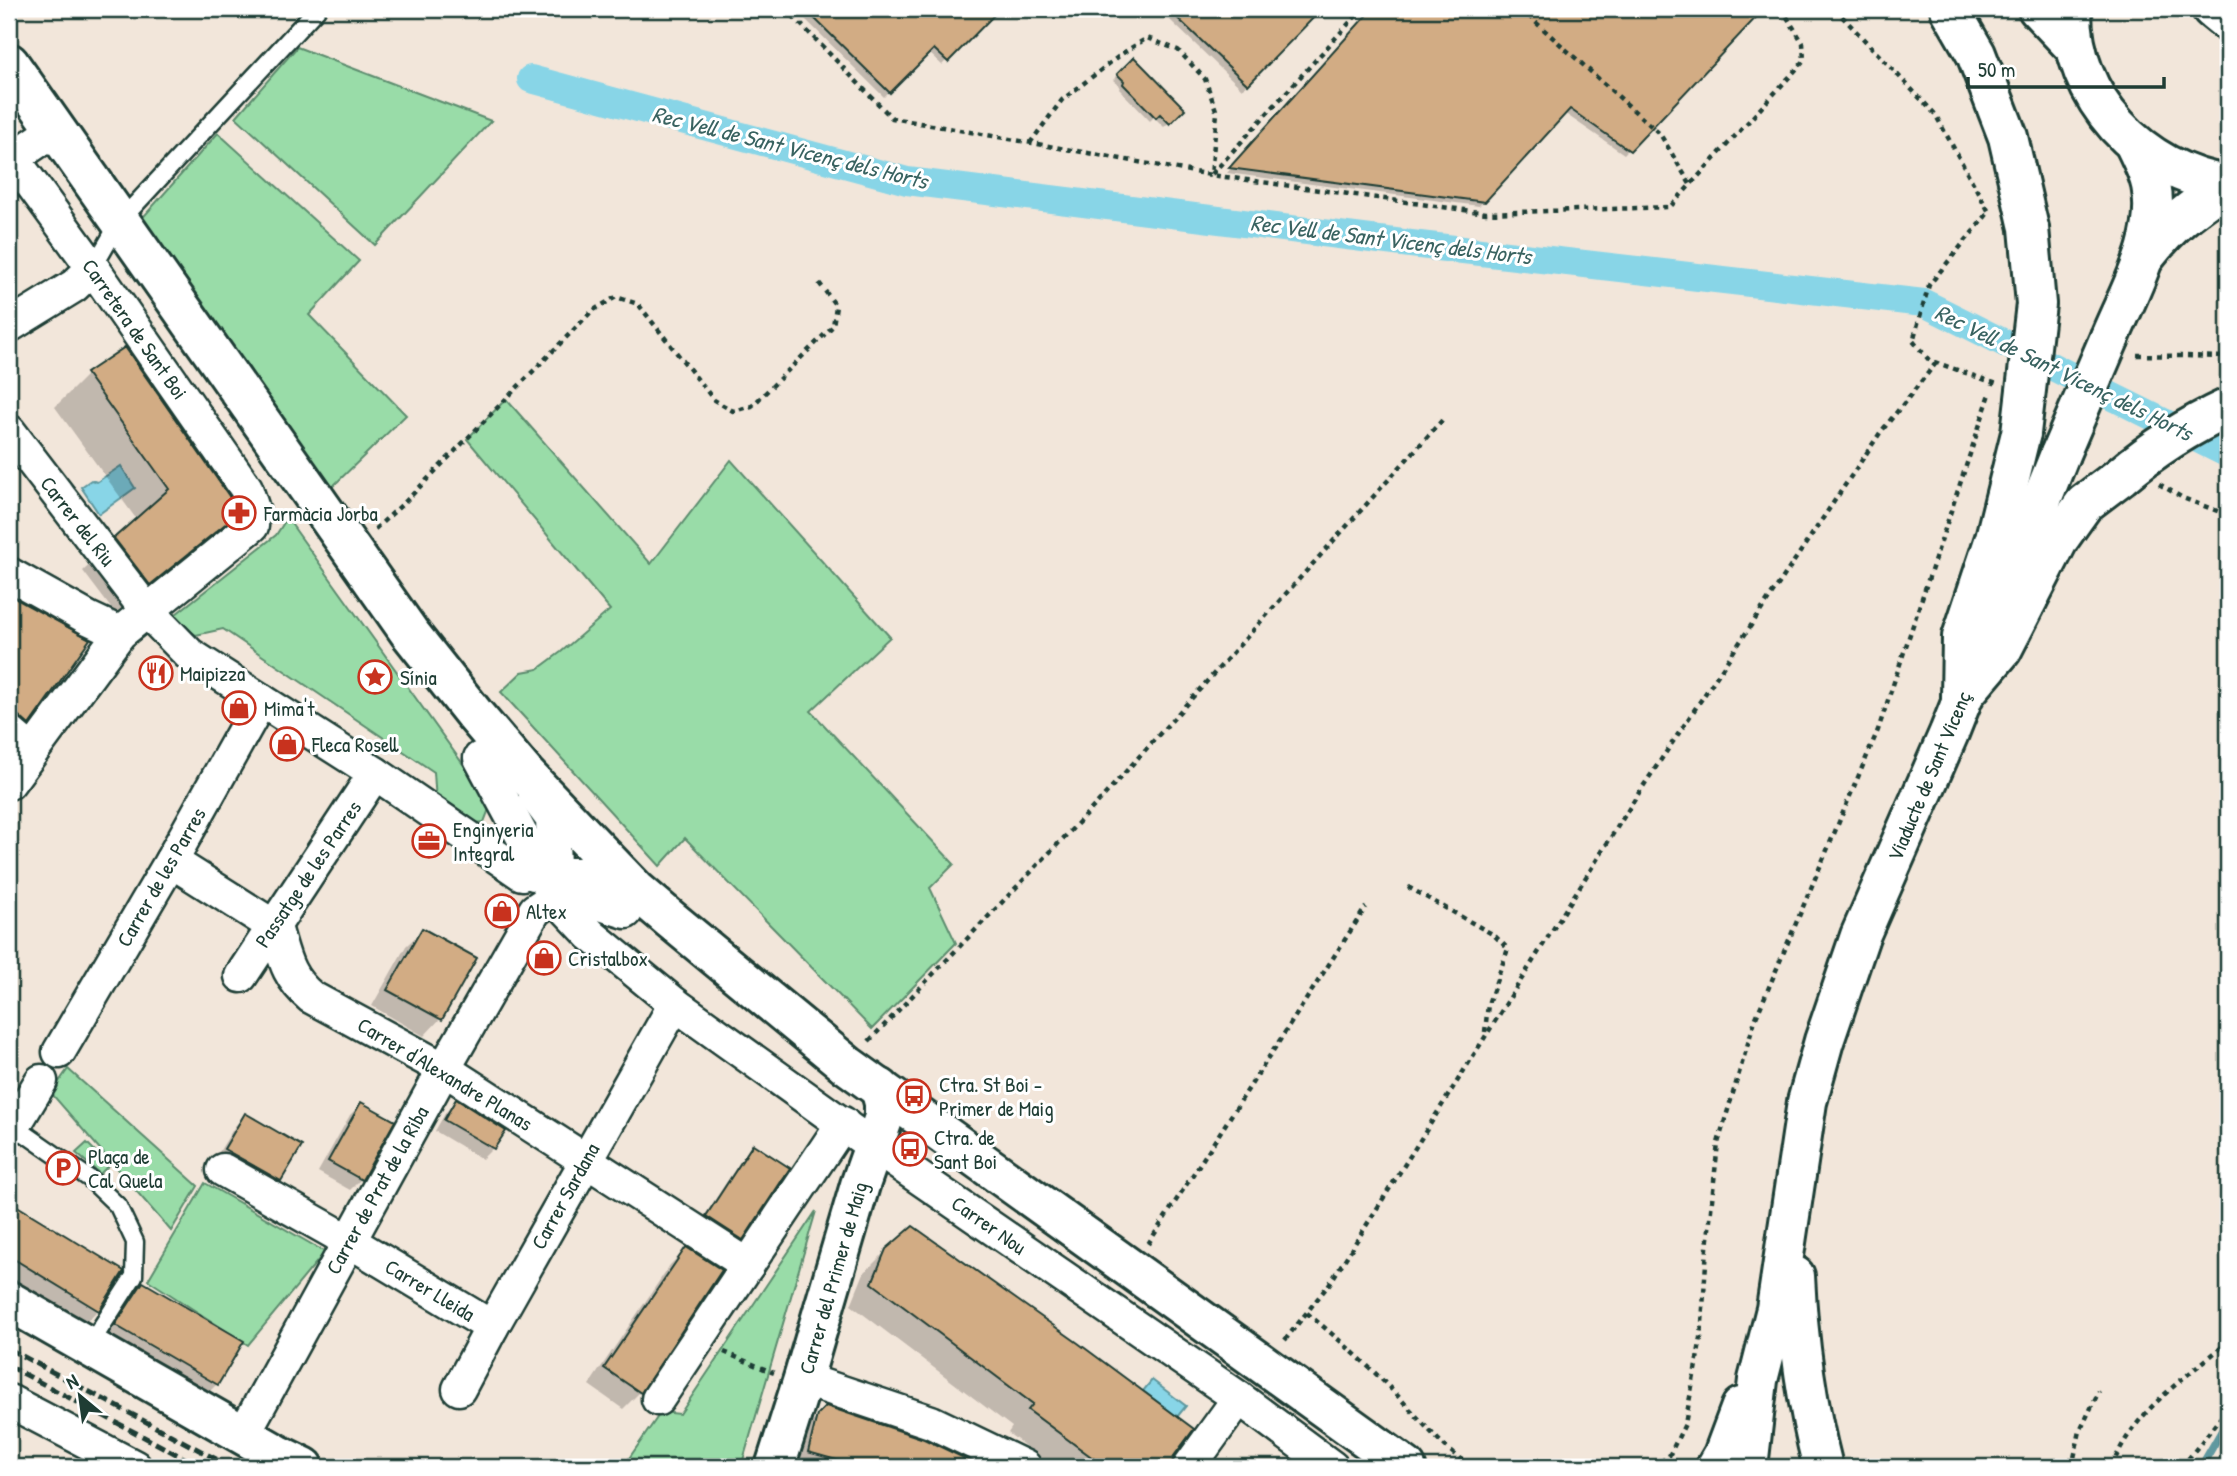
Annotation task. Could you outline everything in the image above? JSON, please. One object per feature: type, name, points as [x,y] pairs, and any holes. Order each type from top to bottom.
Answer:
[{"type":"main road","points":[[1950,9],[1976,54],[2007,137],[2029,228],[2036,304],[2021,432],[1996,538],[1962,637],[1961,698]]},
{"type":"main road","points":[[2038,9],[2076,48]]},
{"type":"main road","name":"Viaducte de Sant Vicenç","points":[[1748,1467],[1758,1380],[1776,1309],[1807,1101],[1829,1028],[1860,936],[1943,746],[2060,454],[2142,260],[2150,233],[2152,188],[2146,166],[2135,145],[2104,111],[2089,84],[2076,48],[2072,9]]},
{"type":"main road","points":[[2212,9],[2228,22]]},
{"type":"main road","points":[[9,63],[25,148]]},
{"type":"main road","points":[[9,100],[25,148],[107,243],[349,548],[409,632],[493,755],[550,877],[631,901],[847,1065],[879,1117],[1130,1270],[1406,1467]]},
{"type":"main road","name":"Viaducte de Sant Vicenç","points":[[2135,145],[2178,171],[2227,185]]},
{"type":"main road","name":"Viaducte de Sant Vicenç","points":[[2142,260],[2163,233],[2183,214],[2227,185]]},
{"type":"main road","points":[[107,243],[404,663],[631,901],[755,1021],[879,1117],[1371,1467]]},
{"type":"main road","points":[[1961,698],[2002,650],[2059,538],[2084,504],[2148,453],[2228,408]]},
{"type":"main road","name":"Carrer del Primer de Maig","points":[[775,1467],[879,1117]]},
{"type":"main road","points":[[1792,1201],[1797,1316],[1812,1424],[1823,1467]]},
{"type":"main road","points":[[9,1301],[304,1467]]},
{"type":"main road","points":[[1716,1467],[1723,1455],[1776,1309]]},
{"type":"main road","name":"Viaducte de Sant Vicenç","points":[[1776,1309],[1780,1380],[1775,1451],[1777,1467]]},
{"type":"street","name":"Carretera de Sant Boi","points":[[25,148],[107,243],[246,488],[253,509],[252,526],[147,611]]},
{"type":"street","points":[[9,326],[74,286],[107,243]]},
{"type":"street","name":"Carrer del Riu","points":[[9,431],[147,611]]},
{"type":"street","points":[[9,574],[120,633]]},
{"type":"street","points":[[9,783],[120,633],[147,611]]},
{"type":"street","name":"Carrer Nou","points":[[147,611],[189,654],[375,773],[465,835],[550,877],[591,935],[675,1004],[843,1123],[879,1117],[1239,1398],[1332,1467]]},
{"type":"street","name":"Carrer de les Parres","points":[[59,1052],[171,861],[261,699]]},
{"type":"street","points":[[9,726],[36,748]]},
{"type":"street","points":[[493,755],[503,799],[550,877]]},
{"type":"street","name":"Passatge de les Parres","points":[[241,976],[375,773]]},
{"type":"street","points":[[465,835],[484,832],[491,827],[499,817],[503,799]]},
{"type":"street","points":[[171,861],[275,927]]},
{"type":"street","name":"Carrer de Prat de la Riba","points":[[243,1435],[550,877]]},
{"type":"street","name":"Carrer d'Alexandre Planas","points":[[275,927],[288,970],[296,985],[311,996],[443,1069],[748,1265]]},
{"type":"street","name":"Carrer Sardana","points":[[459,1389],[675,1004]]},
{"type":"street","points":[[11,1127],[41,1081]]},
{"type":"street","points":[[659,1399],[843,1123]]},
{"type":"street","name":"Carrer Lleida","points":[[223,1170],[349,1241],[492,1327]]},
{"type":"street","points":[[803,1379],[931,1422],[1025,1467]]},
{"type":"street","points":[[1189,1467],[1239,1398]]},
{"type":"street","points":[[9,1401],[135,1467]]},
{"type":"lane","points":[[107,243],[317,9]]},
{"type":"lane","points":[[11,1127],[90,1179],[118,1206],[135,1242],[134,1276],[89,1346]]},
{"type":"path","points":[[786,9],[892,118],[1211,175],[1486,213],[1670,207],[1804,61],[1803,43],[1782,9]]},
{"type":"path","points":[[1211,175],[1362,9]]},
{"type":"path","points":[[1521,9],[1660,134],[1690,184]]},
{"type":"path","points":[[1835,9],[1935,114],[1989,212],[1929,285],[1913,341]]},
{"type":"path","points":[[1030,144],[1062,100],[1147,38],[1178,50],[1205,79],[1217,113],[1211,175]]},
{"type":"path","points":[[349,548],[368,536],[406,501],[592,311],[616,297],[638,304],[714,400],[733,411],[752,406],[833,326],[836,306],[817,280]]},
{"type":"path","points":[[1266,1367],[1330,1283],[1680,731],[1880,433],[1936,363]]},
{"type":"path","points":[[1652,1467],[1669,1456],[1685,1424],[1701,1338],[1718,1143],[1755,1020],[1878,730],[1994,383]]},
{"type":"path","points":[[847,1065],[929,976],[1101,799],[1445,417]]},
{"type":"path","points":[[1408,887],[1494,935],[1508,949],[1488,1004],[1485,1036]]},
{"type":"path","points":[[1130,1270],[1366,907]]},
{"type":"path","points":[[2224,1079],[2228,1071]]},
{"type":"path","points":[[1307,1313],[1348,1346],[1392,1389],[1452,1455],[1472,1467]]},
{"type":"path","points":[[698,1340],[785,1377],[803,1379]]},
{"type":"path","points":[[2112,1467],[2116,1455],[2136,1424],[2162,1396],[2228,1342]]},
{"type":"path","points":[[2072,1467],[2080,1431],[2099,1391]]},
{"type":"path","points":[[2182,1467],[2228,1408]]},
{"type":"green space","points":[[297,47],[491,121],[375,245],[236,117]]},
{"type":"green space","points":[[218,133],[359,261],[309,315],[406,415],[326,493],[137,224]]},
{"type":"green space","points":[[506,399],[651,564],[731,460],[890,637],[811,711],[954,864],[930,888],[956,943],[872,1029],[685,838],[660,866],[501,692],[522,672],[538,669],[561,652],[610,610],[467,439]]},
{"type":"green space","points":[[287,518],[480,788],[489,809],[484,822],[468,824],[436,802],[434,772],[223,629],[196,635],[171,618],[276,535]]},
{"type":"green space","points":[[68,1069],[198,1186],[171,1231],[51,1093]]},
{"type":"green space","points":[[87,1143],[109,1165],[100,1174],[76,1153]]},
{"type":"green space","points":[[205,1183],[325,1252],[248,1345],[148,1280]]},
{"type":"green space","points":[[816,1211],[741,1467],[623,1467],[661,1412],[680,1414]]},
{"type":"water","points":[[121,466],[135,488],[99,514],[81,487],[91,480],[97,482]]},
{"type":"water","points":[[1152,1380],[1186,1406],[1177,1417],[1143,1391]]},
{"type":"building","points":[[805,9],[1000,9],[948,62],[934,49],[890,93]]},
{"type":"building","points":[[1168,9],[1322,9],[1248,85]]},
{"type":"building","points":[[1372,9],[1764,9],[1630,151],[1570,109],[1485,202],[1229,168]]},
{"type":"building","points":[[1134,57],[1185,109],[1170,124],[1160,114],[1156,118],[1123,84],[1124,81],[1117,74]]},
{"type":"building","points":[[125,347],[229,496],[234,511],[234,517],[150,585],[114,538],[169,489],[86,373]]},
{"type":"building","points":[[9,595],[90,639],[29,725],[9,707]]},
{"type":"building","points":[[422,928],[477,958],[442,1020],[387,990]]},
{"type":"building","points":[[456,1099],[506,1131],[494,1149],[444,1120]]},
{"type":"building","points":[[361,1102],[395,1121],[362,1180],[328,1161]]},
{"type":"building","points":[[245,1113],[302,1146],[281,1181],[224,1149]]},
{"type":"building","points":[[753,1144],[790,1168],[743,1240],[706,1216]]},
{"type":"building","points":[[9,1201],[124,1271],[99,1311],[9,1256]]},
{"type":"building","points":[[913,1226],[1194,1429],[1174,1456],[1171,1467],[1105,1467],[1028,1410],[1033,1404],[872,1283],[886,1249]]},
{"type":"building","points":[[686,1247],[722,1270],[641,1393],[604,1368]]},
{"type":"building","points":[[143,1282],[244,1341],[218,1385],[115,1325]]},
{"type":"building","points":[[826,1406],[924,1439],[983,1467],[861,1467],[808,1452],[817,1415]]},
{"type":"waterway","name":"Rec Vell de Sant Vicenç dels Horts","points":[[531,79],[907,181],[1411,244],[1924,303],[2228,454]]},
{"type":"waterway","points":[[2201,1467],[2228,1420]]},
{"type":"railway","points":[[9,1349],[231,1467]]},
{"type":"railway","points":[[9,1366],[201,1467]]},
{"type":"place","name":"Farmàcia Jorba","points":[[239,513]]},
{"type":"place","name":"Maipizza","points":[[156,673]]},
{"type":"place","name":"Sínia","points":[[375,677]]},
{"type":"place","name":"Mima't","points":[[239,708]]},
{"type":"place","name":"Fleca Rosell","points":[[287,744]]},
{"type":"place","name":"Enginyeria Integral","points":[[429,841]]},
{"type":"place","name":"Altex","points":[[502,911]]},
{"type":"place","name":"Cristalbox","points":[[544,958]]},
{"type":"place","name":"Ctra. St Boi - Primer de Maig","points":[[914,1096]]},
{"type":"place","name":"Ctra. de Sant Boi","points":[[910,1149]]},
{"type":"place","name":"Plaça de Cal Quela","points":[[63,1168]]}]
